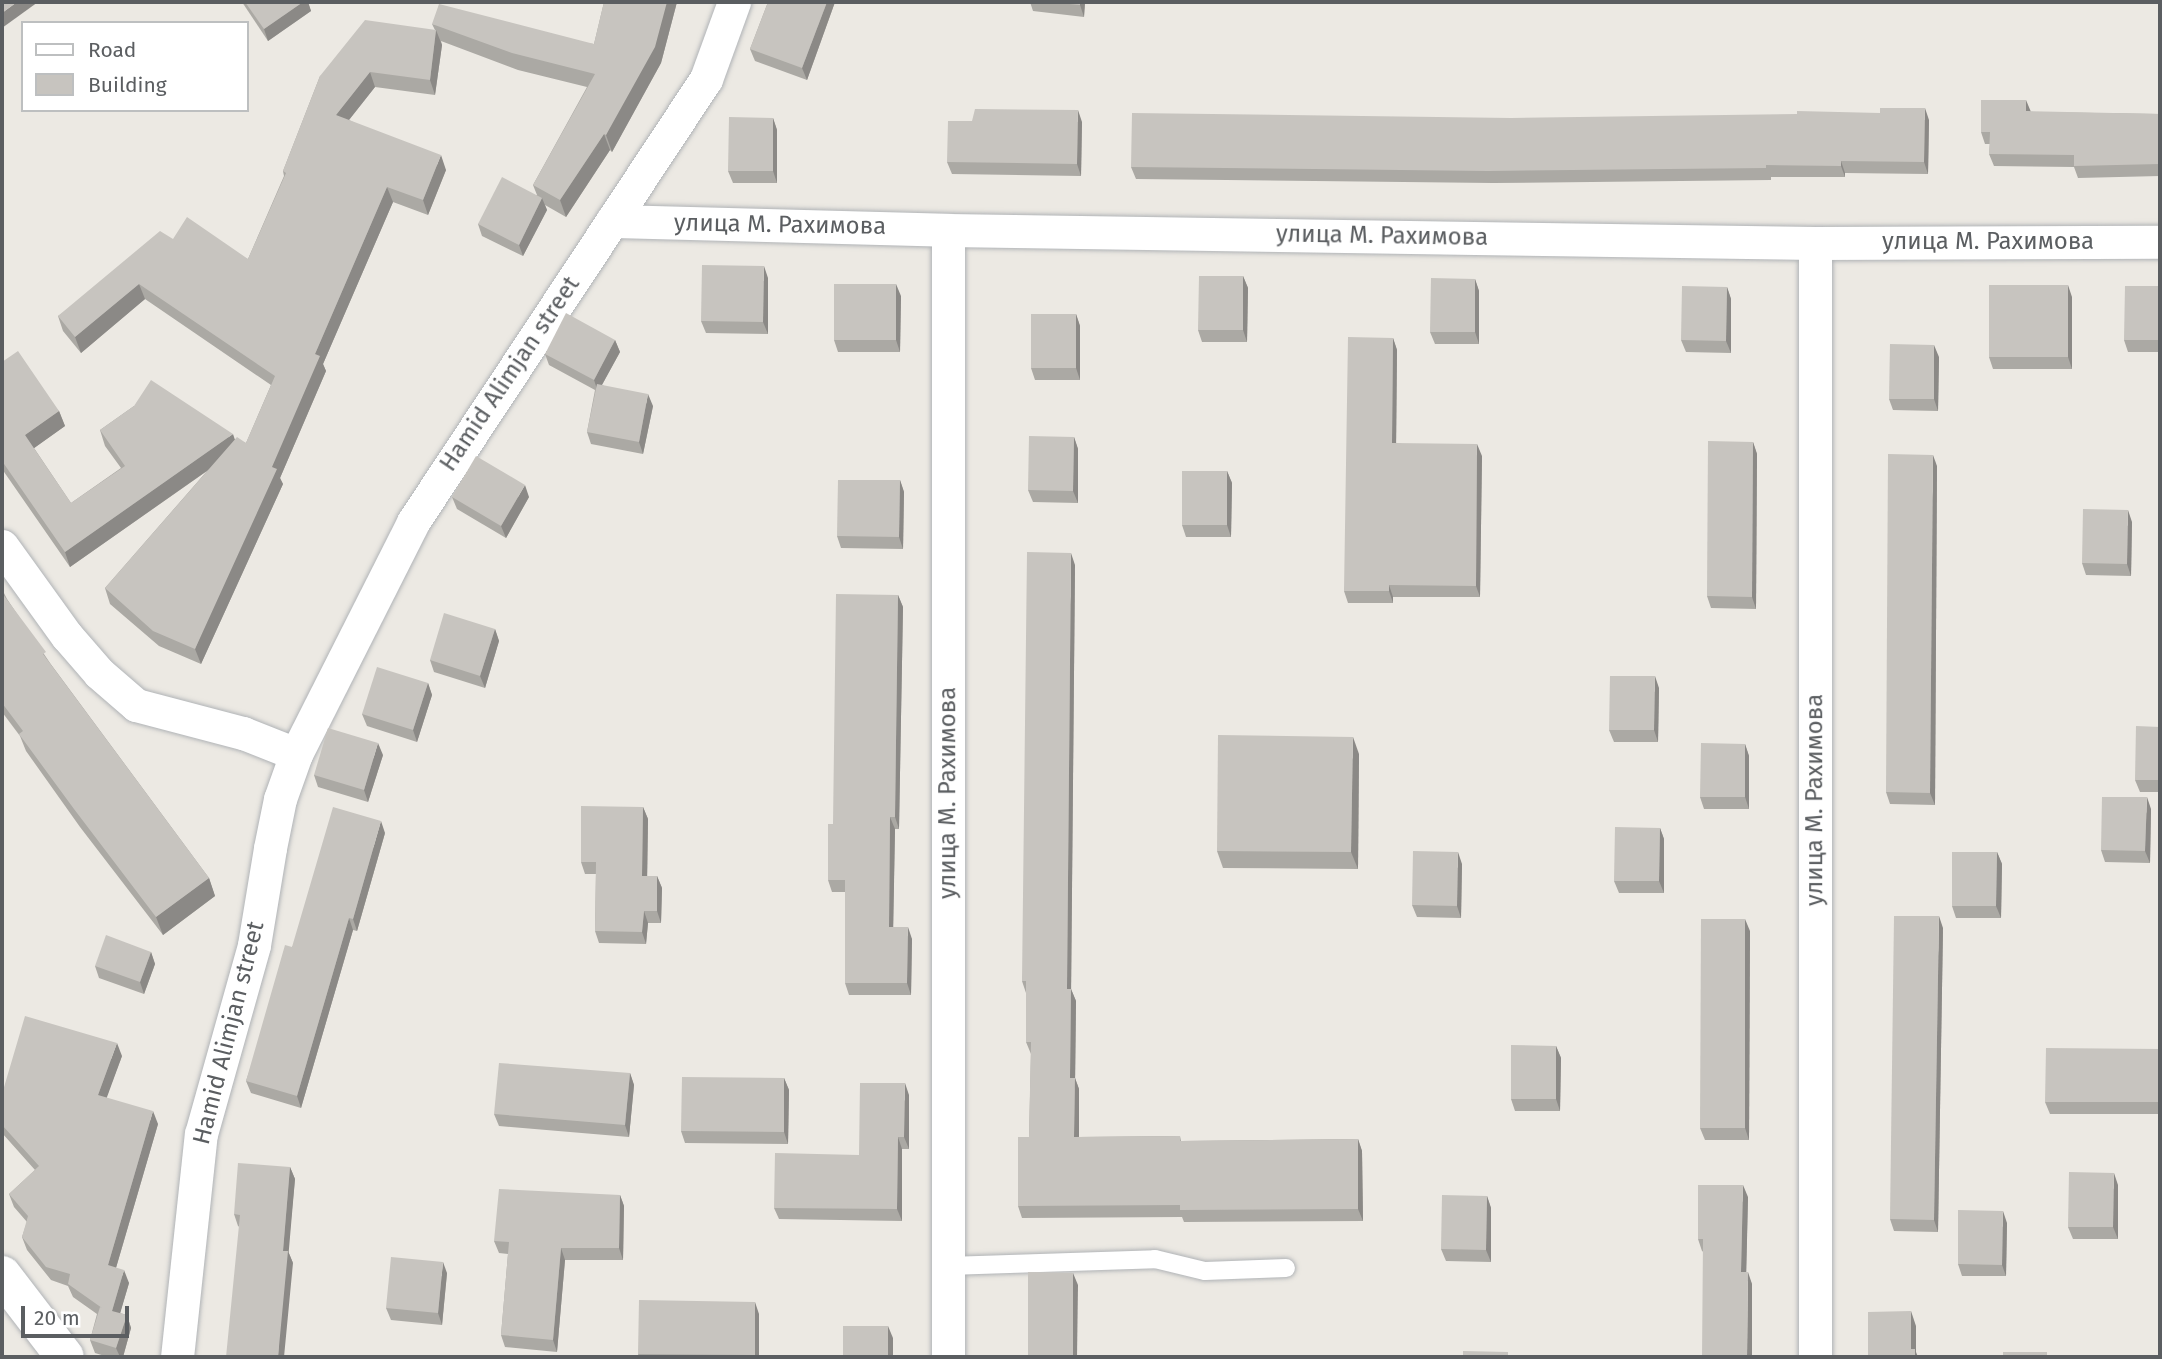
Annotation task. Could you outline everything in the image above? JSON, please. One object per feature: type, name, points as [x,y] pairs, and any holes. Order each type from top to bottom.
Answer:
[{"type":"street","name":"Hamid Alimjan street","points":[[177,1357],[201,1134],[254,945],[272,835],[296,754],[412,522],[706,79],[734,2]]},
{"type":"street","name":"улица М. Рахимова","points":[[612,221],[948,230],[1815,243],[2160,242]]},
{"type":"street","name":"улица М. Рахимова","points":[[948,230],[948,1357]]},
{"type":"street","name":"улица М. Рахимова","points":[[1815,243],[1815,1357]]},
{"type":"street","points":[[2,546],[67,636],[99,673],[136,705],[243,733],[296,754]]},
{"type":"street","points":[[2,1275],[65,1357]]},
{"type":"lane","points":[[948,1266],[1155,1259],[1205,1271],[1286,1268]]},
{"type":"building","points":[[2,2],[17,2],[2,13]]},
{"type":"building","points":[[245,2],[303,2],[264,29]]},
{"type":"building","points":[[604,2],[667,2],[655,47],[606,135],[604,134],[560,200],[533,185],[595,74],[512,53],[432,24],[439,4],[594,44]]},
{"type":"building","points":[[768,2],[827,2],[802,68],[750,49]]},
{"type":"building","points":[[1049,2],[1080,2],[1080,5]]},
{"type":"building","points":[[365,20],[436,30],[430,80],[370,72],[336,115],[441,155],[423,200],[387,187],[315,354],[320,356],[272,467],[277,469],[195,649],[153,631],[105,588],[237,437],[246,443],[275,376],[139,284],[75,337],[58,316],[160,231],[173,239],[187,217],[248,259],[286,173],[283,171],[320,76]]},
{"type":"building","points":[[1981,100],[2026,100],[2026,111],[2160,114],[2160,164],[2074,166],[2074,155],[1989,154],[1990,132],[1981,132]]},
{"type":"building","points":[[1880,108],[1925,108],[1924,162],[1841,161],[1841,166],[1766,165],[1766,168],[1488,171],[1131,167],[1132,113],[1511,118],[1797,114],[1797,111],[1880,113]]},
{"type":"building","points":[[975,109],[1078,110],[1077,164],[947,162],[948,121],[972,121]]},
{"type":"building","points":[[729,117],[773,118],[773,171],[728,171]]},
{"type":"building","points":[[502,177],[542,198],[519,245],[478,224]]},
{"type":"building","points":[[702,265],[764,266],[763,322],[701,321]]},
{"type":"building","points":[[1199,276],[1243,276],[1243,330],[1198,330]]},
{"type":"building","points":[[1431,278],[1475,279],[1475,332],[1430,332]]},
{"type":"building","points":[[834,284],[896,284],[896,340],[834,340]]},
{"type":"building","points":[[1989,285],[2068,285],[2068,357],[1989,357]]},
{"type":"building","points":[[1682,286],[1727,287],[1726,341],[1681,340]]},
{"type":"building","points":[[2125,286],[2160,286],[2160,340],[2124,340]]},
{"type":"building","points":[[566,313],[615,340],[594,380],[545,354]]},
{"type":"building","points":[[1031,314],[1076,314],[1076,368],[1031,368]]},
{"type":"building","points":[[1348,337],[1393,338],[1392,443],[1477,444],[1476,586],[1389,585],[1389,591],[1344,591]]},
{"type":"building","points":[[1890,344],[1934,345],[1934,399],[1889,399]]},
{"type":"building","points":[[18,351],[59,411],[25,435],[71,503],[125,466],[100,430],[134,406],[151,380],[233,434],[65,552],[2,461],[2,362]]},
{"type":"building","points":[[597,384],[648,394],[639,442],[587,432]]},
{"type":"building","points":[[1029,436],[1074,437],[1073,491],[1028,490]]},
{"type":"building","points":[[1708,441],[1753,442],[1752,597],[1707,596]]},
{"type":"building","points":[[1888,454],[1933,455],[1930,793],[1886,792]]},
{"type":"building","points":[[476,456],[525,485],[501,526],[452,497]]},
{"type":"building","points":[[1182,471],[1227,471],[1227,525],[1182,525]]},
{"type":"building","points":[[838,480],[900,480],[899,537],[837,536]]},
{"type":"building","points":[[2083,509],[2128,510],[2127,564],[2082,563]]},
{"type":"building","points":[[1027,552],[1071,553],[1067,989],[1071,989],[1070,1078],[1075,1078],[1074,1137],[1180,1136],[1180,1141],[1358,1139],[1358,1209],[1180,1210],[1180,1205],[1018,1206],[1018,1137],[1029,1137],[1031,1042],[1026,1042],[1026,981],[1022,981]]},
{"type":"building","points":[[2,593],[46,652],[43,654],[209,878],[156,917],[19,734],[23,731],[2,703]]},
{"type":"building","points":[[836,594],[898,595],[895,817],[890,817],[889,927],[908,927],[907,983],[845,983],[845,880],[828,880],[828,824],[833,824]]},
{"type":"building","points":[[444,613],[495,629],[480,676],[430,660]]},
{"type":"building","points":[[377,667],[428,683],[413,730],[362,714]]},
{"type":"building","points":[[1610,676],[1655,676],[1654,730],[1609,730]]},
{"type":"building","points":[[2136,726],[2160,727],[2160,780],[2135,780]]},
{"type":"building","points":[[328,728],[378,743],[364,790],[314,775]]},
{"type":"building","points":[[1218,735],[1353,737],[1351,852],[1217,851]]},
{"type":"building","points":[[1701,743],[1745,744],[1745,797],[1700,797]]},
{"type":"building","points":[[2102,797],[2147,797],[2145,851],[2101,850]]},
{"type":"building","points":[[581,806],[643,807],[642,876],[657,876],[657,911],[644,911],[642,932],[595,931],[596,862],[581,862]]},
{"type":"building","points":[[333,807],[381,821],[353,919],[349,918],[297,1096],[246,1081],[285,945],[292,947]]},
{"type":"building","points":[[1615,827],[1660,828],[1659,881],[1614,881]]},
{"type":"building","points":[[1413,851],[1458,852],[1457,906],[1412,905]]},
{"type":"building","points":[[1952,852],[1997,852],[1996,906],[1952,906]]},
{"type":"building","points":[[1894,916],[1939,916],[1934,1220],[1890,1219]]},
{"type":"building","points":[[1701,919],[1745,919],[1745,1128],[1700,1128]]},
{"type":"building","points":[[106,935],[151,952],[140,982],[95,966]]},
{"type":"building","points":[[25,1016],[117,1043],[98,1095],[153,1111],[108,1265],[124,1270],[112,1311],[127,1315],[116,1348],[90,1340],[100,1307],[102,1308],[68,1284],[70,1274],[46,1267],[22,1237],[28,1216],[9,1194],[39,1166],[2,1125],[2,1094]]},
{"type":"building","points":[[1511,1045],[1556,1046],[1556,1099],[1511,1099]]},
{"type":"building","points":[[2046,1048],[2160,1049],[2160,1102],[2045,1102]]},
{"type":"building","points":[[499,1063],[630,1073],[625,1125],[494,1114]]},
{"type":"building","points":[[682,1077],[784,1078],[784,1132],[681,1131]]},
{"type":"building","points":[[860,1083],[905,1083],[904,1137],[898,1137],[897,1209],[774,1208],[775,1153],[859,1155]]},
{"type":"building","points":[[238,1163],[290,1167],[283,1251],[288,1251],[278,1357],[226,1357],[240,1215],[234,1214]]},
{"type":"building","points":[[2069,1172],[2114,1173],[2113,1227],[2068,1227]]},
{"type":"building","points":[[1698,1185],[1743,1185],[1741,1272],[1748,1272],[1747,1357],[1702,1357],[1703,1239],[1698,1239]]},
{"type":"building","points":[[499,1189],[620,1195],[619,1248],[561,1248],[553,1340],[501,1335],[509,1242],[494,1241]]},
{"type":"building","points":[[1442,1195],[1487,1196],[1486,1250],[1441,1249]]},
{"type":"building","points":[[1958,1210],[2003,1211],[2002,1265],[1958,1264]]},
{"type":"building","points":[[391,1257],[443,1262],[438,1313],[386,1308]]},
{"type":"building","points":[[1028,1272],[1073,1273],[1073,1357],[1028,1357]]},
{"type":"building","points":[[639,1300],[755,1302],[755,1355],[638,1354]]},
{"type":"building","points":[[1911,1311],[1911,1349],[1915,1349],[1915,1357],[1868,1357],[1868,1312]]},
{"type":"building","points":[[843,1326],[888,1326],[888,1357],[843,1357]]},
{"type":"building","points":[[1463,1351],[1508,1352],[1508,1357],[1463,1357]]},
{"type":"building","points":[[2003,1352],[2047,1352],[2047,1357],[2003,1357]]}]
